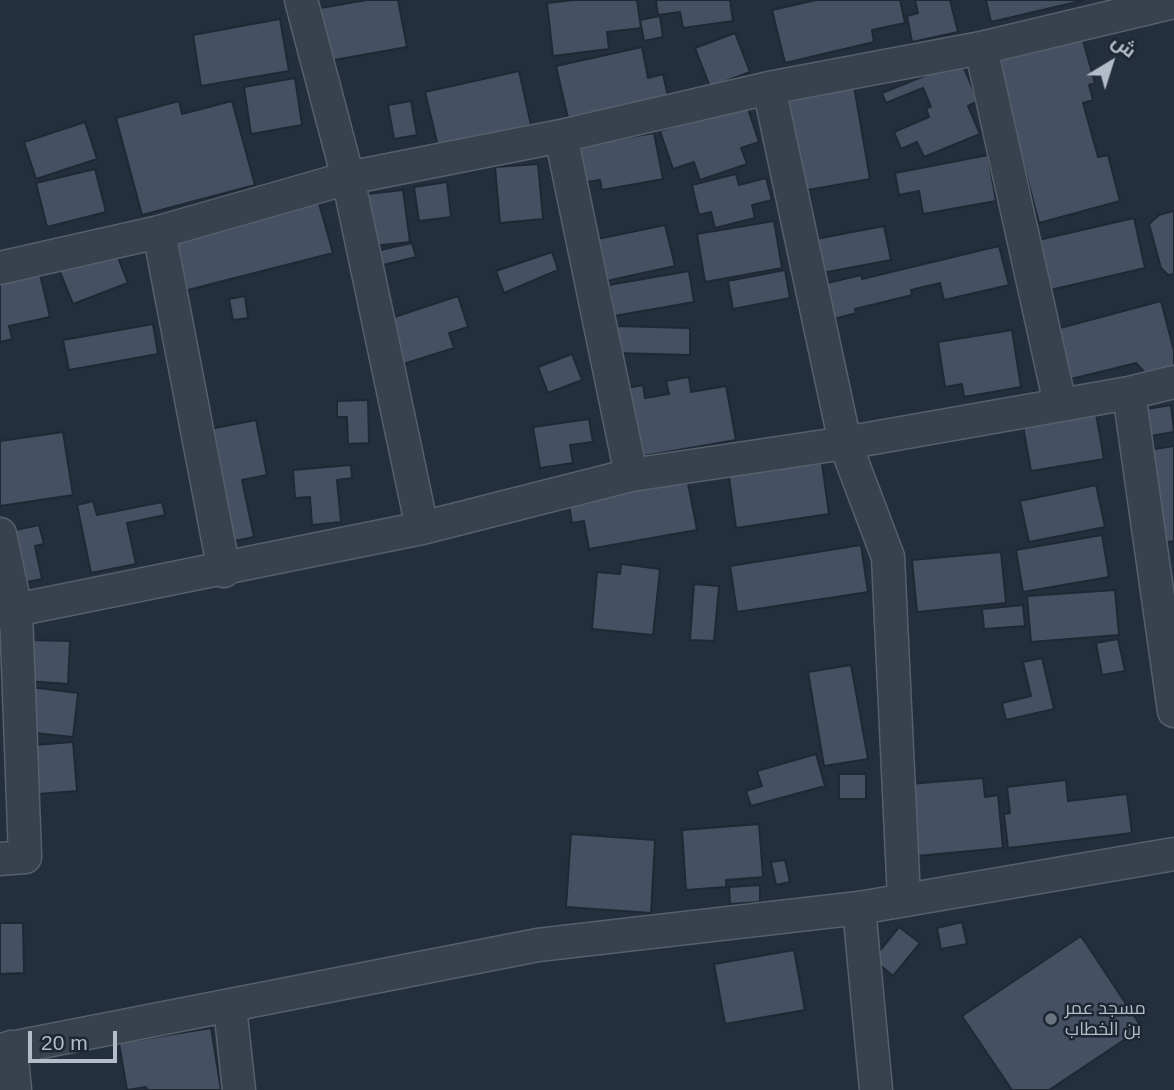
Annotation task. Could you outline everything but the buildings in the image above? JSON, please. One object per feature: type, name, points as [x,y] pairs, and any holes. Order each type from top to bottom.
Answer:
[{"type":"street","points":[[301,0],[348,178],[422,528]]},
{"type":"street","points":[[0,268],[159,232],[348,178],[561,136],[769,88],[981,48],[1174,2]]},
{"type":"street","points":[[981,48],[1060,404]]},
{"type":"street","points":[[769,88],[845,443],[888,557],[904,899]]},
{"type":"street","points":[[561,136],[631,475]]},
{"type":"street","points":[[159,232],[224,571]]},
{"type":"street","points":[[8,611],[224,571],[422,528],[631,475],[845,443],[1129,393],[1174,382]]},
{"type":"street","points":[[1129,393],[1174,711]]},
{"type":"street","points":[[0,534],[25,857],[0,859]]},
{"type":"street","points":[[15,1090],[5,1049],[230,1007],[538,944],[859,908],[1174,854]]},
{"type":"street","points":[[859,908],[876,1090]]},
{"type":"street","points":[[230,1007],[239,1090]]},
{"type":"place","name":"مسجد عمر بن الخطاب","points":[[1051,1019]]}]
